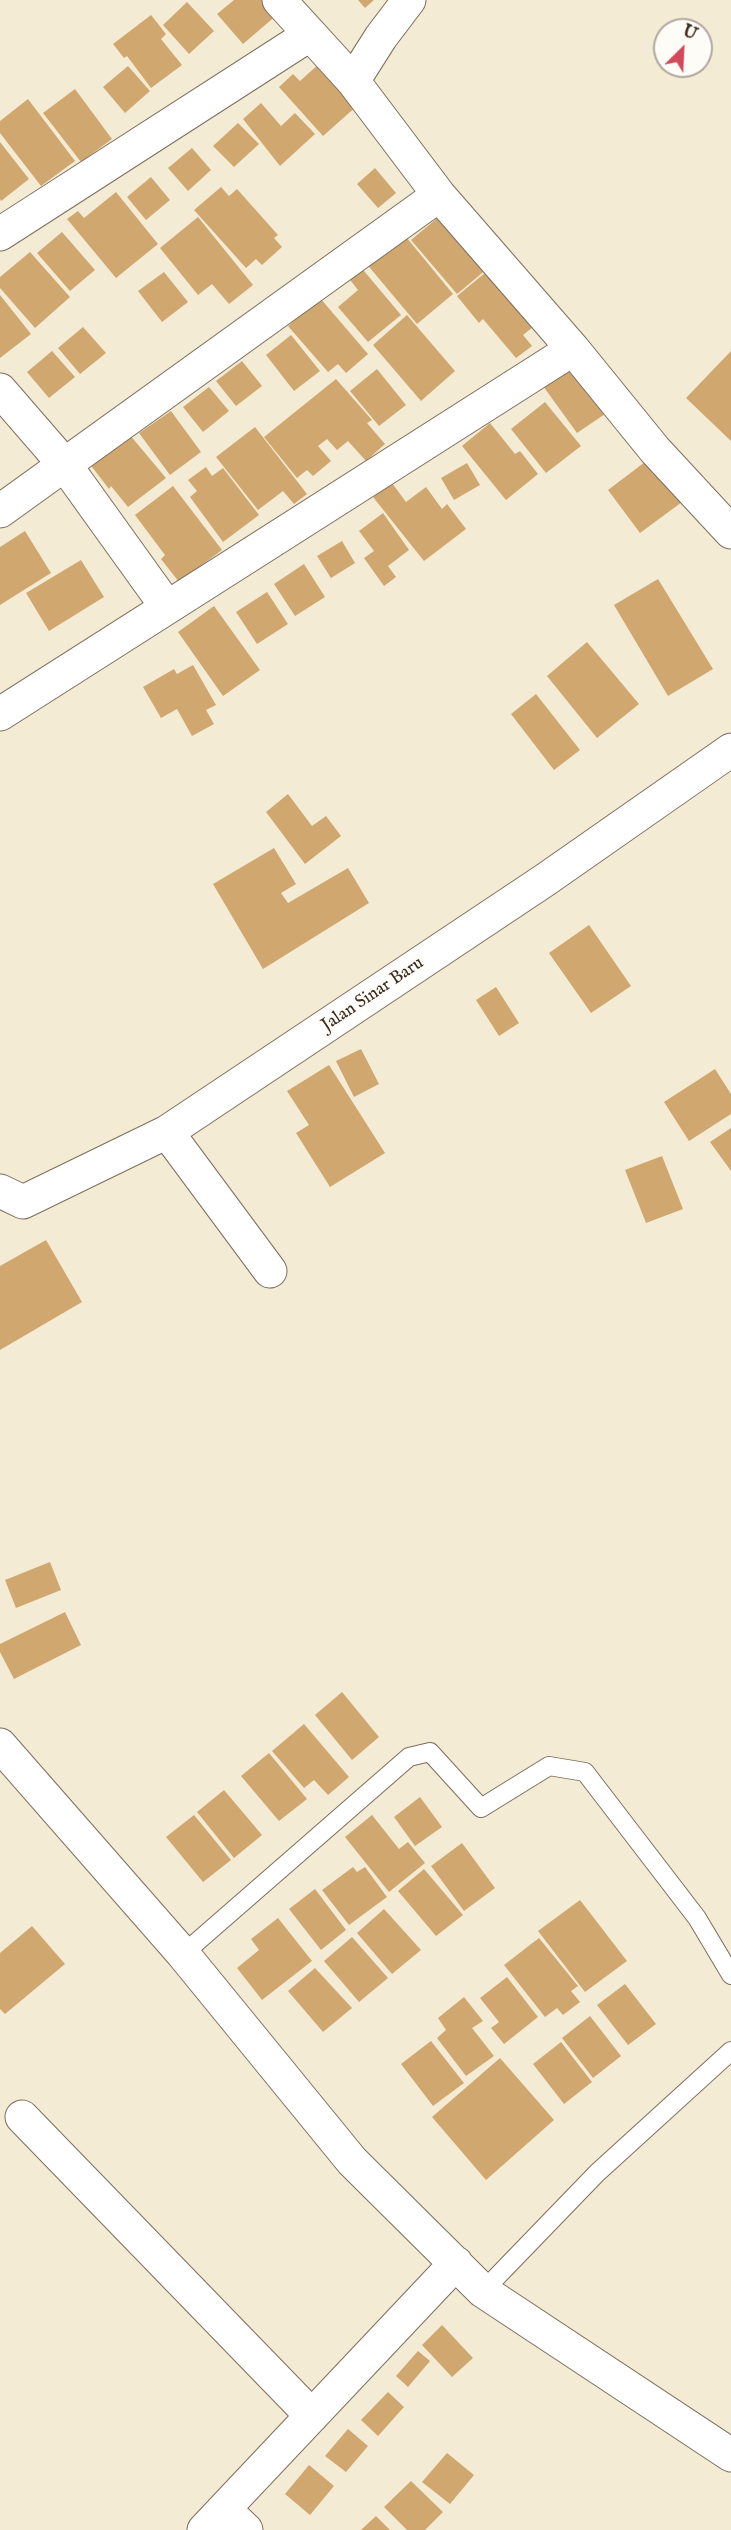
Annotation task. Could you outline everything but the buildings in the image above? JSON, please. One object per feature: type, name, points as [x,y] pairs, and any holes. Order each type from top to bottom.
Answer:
[{"type":"street","points":[[279,0],[353,81],[439,195],[573,349],[655,450],[731,532]]},
{"type":"street","points":[[353,81],[381,37],[409,0]]},
{"type":"street","points":[[0,234],[309,35]]},
{"type":"street","points":[[0,511],[439,195]]},
{"type":"street","points":[[0,714],[573,349]]},
{"type":"street","points":[[0,390],[65,465],[167,607]]},
{"type":"street","name":"Jalan Sinar Baru","points":[[8,1203],[167,1132],[545,880],[731,750]]},
{"type":"street","points":[[167,1132],[270,1271]]},
{"type":"street","points":[[0,1745],[183,1954],[352,2161],[483,2290],[731,2455]]},
{"type":"street","points":[[22,2117],[312,2416]]},
{"type":"street","points":[[224,2523],[312,2416],[456,2263]]},
{"type":"lane","points":[[183,1954],[409,1757],[430,1752],[481,1808],[549,1766],[585,1772],[697,1918],[731,1974]]},
{"type":"lane","points":[[483,2290],[597,2173],[731,2051]]}]
